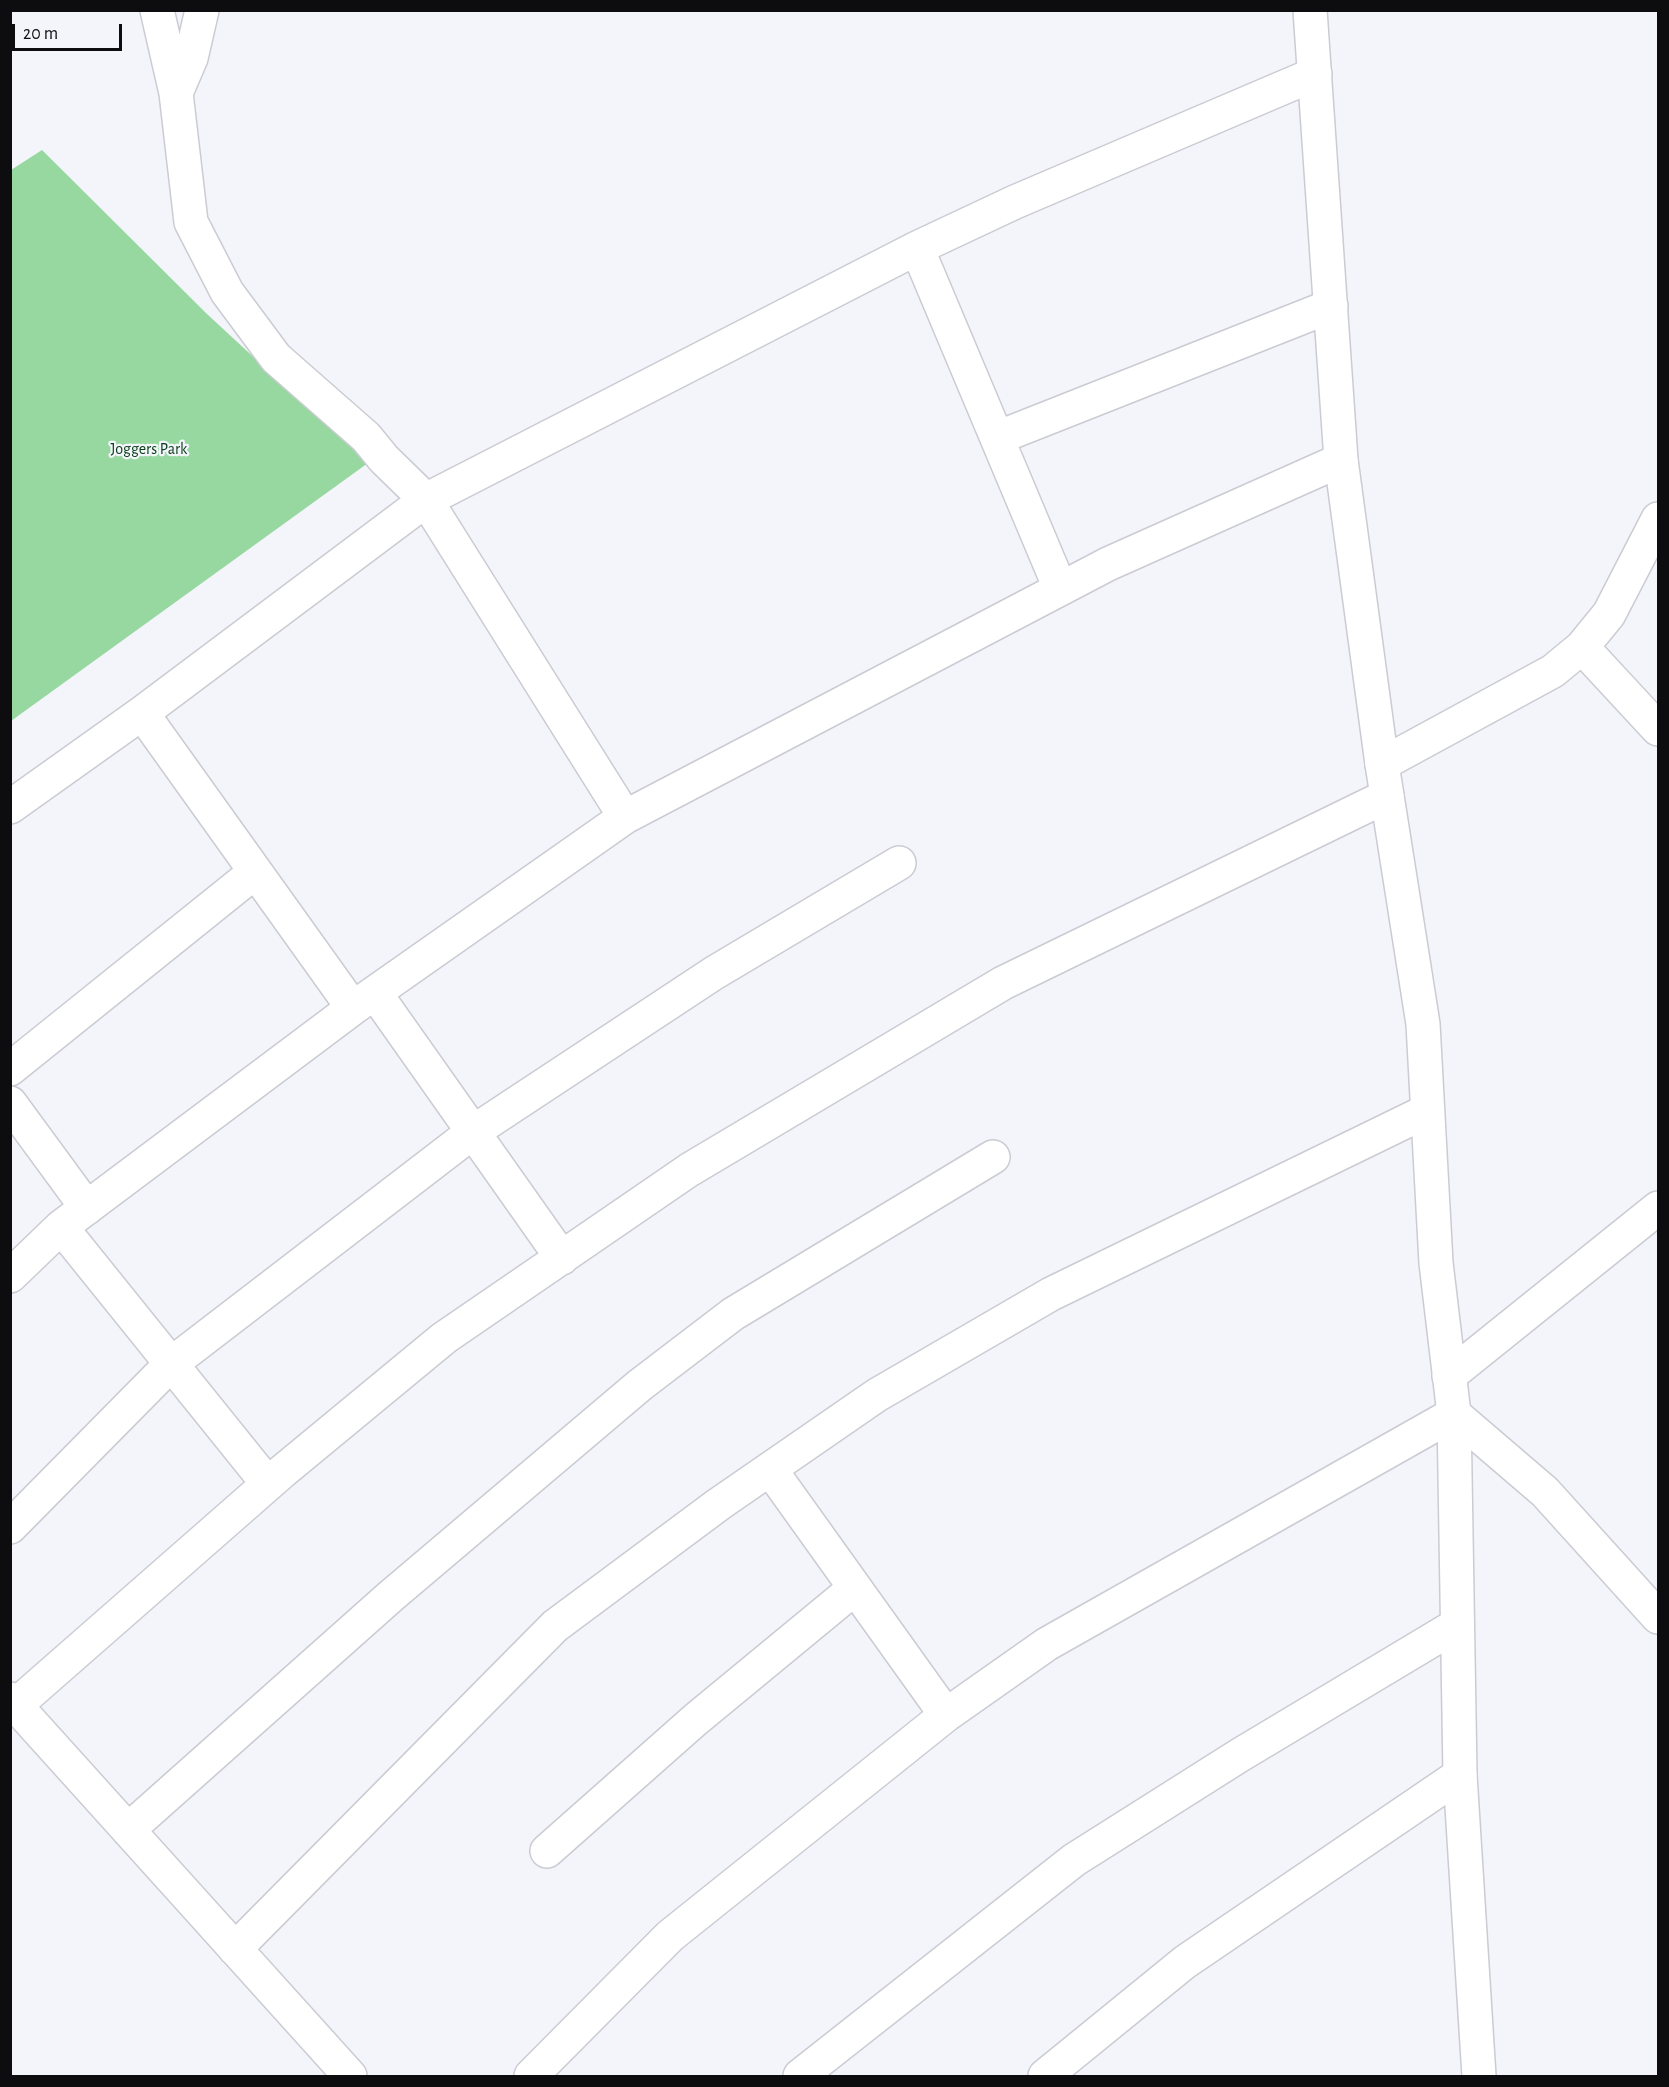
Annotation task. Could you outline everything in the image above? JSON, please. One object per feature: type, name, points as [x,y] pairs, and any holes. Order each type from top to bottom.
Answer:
[{"type":"street","points":[[157,10],[176,93],[191,222],[227,292],[276,358],[366,437],[384,459],[426,500],[625,818]]},
{"type":"street","points":[[176,93],[191,58],[202,10]]},
{"type":"street","points":[[1310,10],[1341,460],[1382,764],[1423,1024],[1436,1263],[1454,1414],[1460,1775],[1479,2076]]},
{"type":"street","points":[[10,807],[142,713],[426,500],[917,248],[1025,197],[1315,74]]},
{"type":"street","points":[[917,248],[1060,588]]},
{"type":"street","points":[[997,438],[1331,306]]},
{"type":"street","points":[[10,1276],[61,1227],[364,1000],[625,818],[1108,564],[1341,460]]},
{"type":"street","points":[[1382,764],[1553,671],[1582,647],[1609,614],[1659,519]]},
{"type":"street","points":[[1582,647],[1659,729]]},
{"type":"street","points":[[142,713],[255,872],[473,1132],[562,1258]]},
{"type":"street","points":[[350,2076],[13,1702],[268,1484],[444,1338],[689,1170],[1003,983],[1387,796]]},
{"type":"street","points":[[10,1527],[171,1364],[473,1132],[714,973],[899,863]]},
{"type":"street","points":[[10,1069],[255,872]]},
{"type":"street","points":[[10,1103],[87,1208]]},
{"type":"street","points":[[235,1949],[555,1626],[770,1469],[877,1395],[1051,1293],[1427,1111]]},
{"type":"street","points":[[128,1830],[391,1596],[640,1385],[733,1314],[993,1157]]},
{"type":"street","points":[[1449,1376],[1659,1208]]},
{"type":"street","points":[[61,1227],[268,1484]]},
{"type":"street","points":[[1454,1414],[1545,1492],[1659,1617]]},
{"type":"street","points":[[531,2076],[670,1936],[946,1715],[1047,1644],[1454,1414]]},
{"type":"street","points":[[770,1469],[946,1715]]},
{"type":"street","points":[[547,1851],[695,1720],[855,1588]]},
{"type":"street","points":[[800,2076],[1074,1860],[1240,1755],[1457,1625]]},
{"type":"street","points":[[1045,2076],[1185,1962],[1460,1775]]},
{"type":"green space","name":"Joggers Park","points":[[42,150],[207,314],[368,463],[11,721],[11,170]]}]
